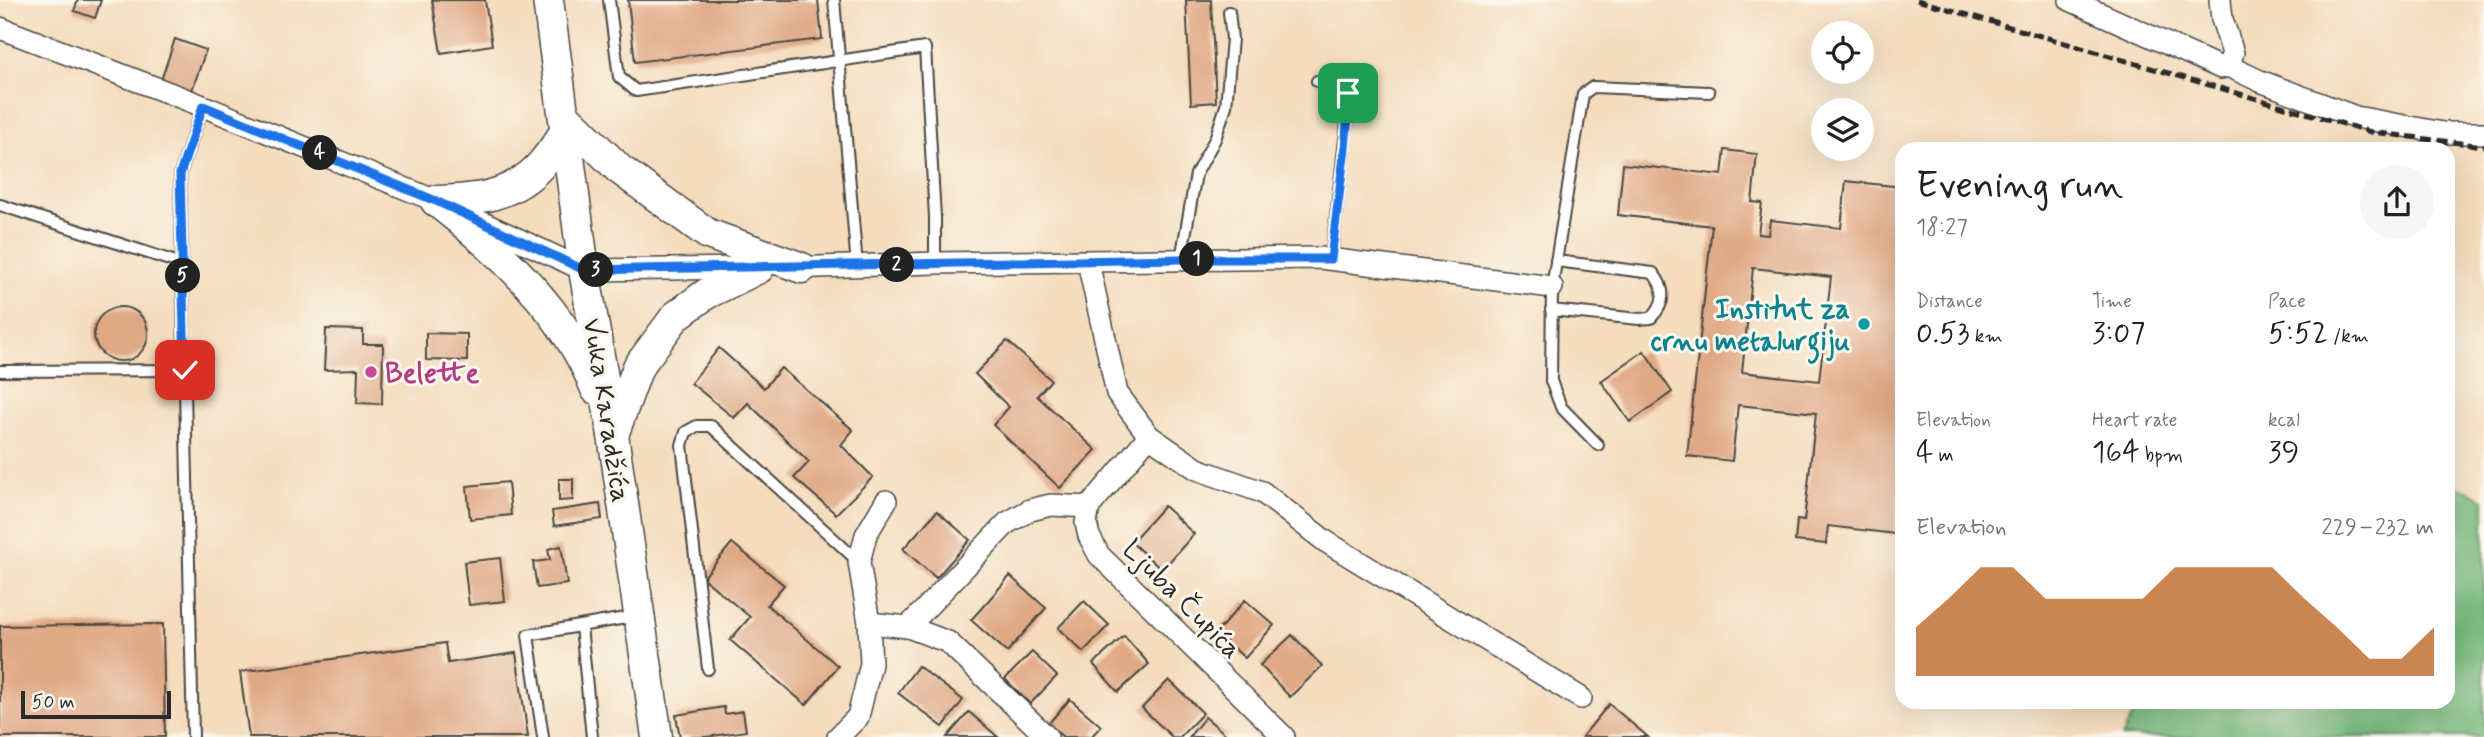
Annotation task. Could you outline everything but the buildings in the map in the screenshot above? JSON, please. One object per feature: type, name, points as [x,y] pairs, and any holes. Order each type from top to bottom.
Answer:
[{"type":"street","name":"Vuka Karadžića","points":[[548,0],[584,270],[613,435],[657,737]]},
{"type":"street","points":[[2070,0],[2221,68],[2228,66],[2356,117],[2443,133],[2484,132]]},
{"type":"street","points":[[2220,0],[2222,19],[2233,53],[2228,66]]},
{"type":"street","points":[[0,28],[203,106],[436,201],[584,270],[1181,259],[1331,259],[1552,287]]},
{"type":"street","points":[[436,201],[477,200],[507,190],[540,167],[565,123],[619,169],[708,234],[802,268]]},
{"type":"street","points":[[436,201],[485,239],[560,323],[589,372],[613,435]]},
{"type":"street","points":[[1087,262],[1117,393],[1149,436],[1198,469],[1262,492],[1325,541],[1581,698]]},
{"type":"street","points":[[613,435],[638,367],[676,316],[706,294],[759,268]]},
{"type":"street","points":[[908,627],[1007,523],[1030,510],[1051,505],[1088,508],[1149,436]]},
{"type":"street","points":[[838,737],[859,729],[858,717],[871,664],[869,622],[859,562],[866,535],[886,501]]},
{"type":"street","name":"Ljuba Čupića","points":[[1088,508],[1086,523],[1089,536],[1099,555],[1284,737]]},
{"type":"street","points":[[869,622],[908,627],[948,642],[1047,737]]},
{"type":"lane","points":[[609,0],[619,77],[636,91],[925,48],[935,263]]},
{"type":"lane","points":[[834,0],[857,266]]},
{"type":"lane","points":[[1181,259],[1196,174],[1215,139],[1226,106],[1232,39],[1229,12]]},
{"type":"lane","points":[[1317,81],[1341,86],[1348,93],[1349,105],[1331,259]]},
{"type":"lane","points":[[1598,445],[1562,407],[1551,381],[1552,287],[1583,94],[1593,88],[1709,92]]},
{"type":"lane","points":[[193,737],[180,174],[203,106]]},
{"type":"lane","points":[[0,205],[182,264]]},
{"type":"lane","points":[[1551,310],[1651,318],[1658,311],[1662,298],[1661,283],[1653,273],[1556,261]]},
{"type":"lane","points":[[0,371],[185,370]]},
{"type":"lane","points":[[708,669],[682,445],[686,432],[697,426],[711,426],[859,562]]},
{"type":"lane","points":[[543,737],[528,635],[640,616]]},
{"type":"lane","points":[[581,626],[592,737]]},
{"type":"green space","points":[[2455,485],[2484,499],[2484,737],[2122,737],[2136,709],[2455,709]]},
{"type":"railway","points":[[1917,0],[2371,132],[2452,142]]},
{"type":"railway","points":[[2455,142],[2484,146]]},
{"type":"place","name":"Institut za crnu metalurgiju","points":[[1864,324]]},
{"type":"place","name":"Belette","points":[[371,372]]},
{"type":"route","points":[[185,370],[180,174],[203,106],[436,201],[584,270],[802,268],[935,263],[1331,259],[1345,148],[1348,93]]}]
